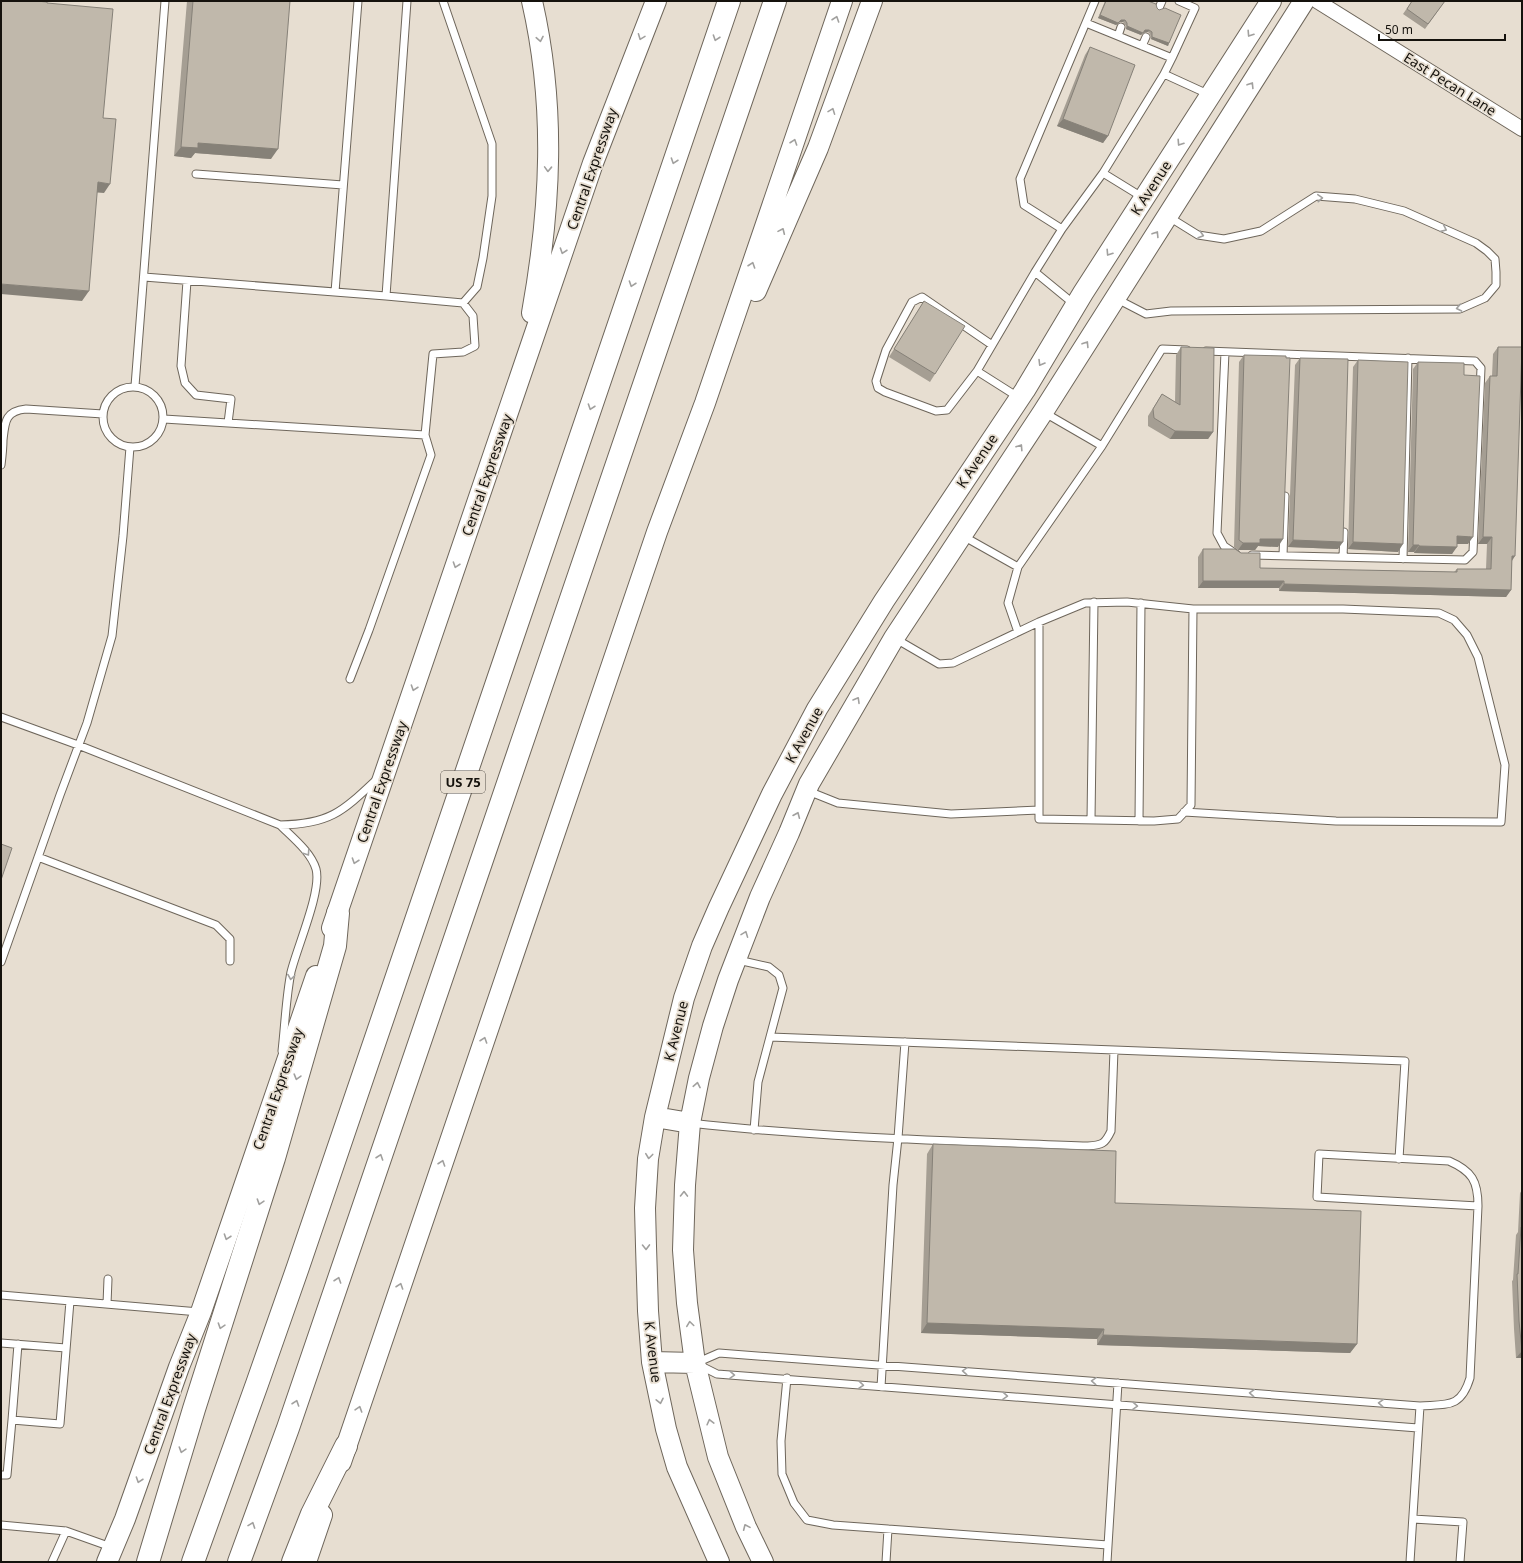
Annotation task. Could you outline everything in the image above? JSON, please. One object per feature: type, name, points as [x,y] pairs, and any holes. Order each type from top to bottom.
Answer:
[{"type":"highway","name":"US 75","points":[[192,1562],[257,1384],[295,1274],[729,1]]},
{"type":"highway","name":"US 75","points":[[239,1562],[290,1421],[775,1]]},
{"type":"highway","points":[[148,1562],[194,1409],[274,1158],[335,946],[338,913]]},
{"type":"highway","points":[[293,1562],[312,1514],[346,1446]]},
{"type":"main road","points":[[521,375],[542,251],[548,176],[548,139],[544,72],[532,1]]},
{"type":"main road","name":"Central Expressway","points":[[110,1555],[125,1519],[179,1367],[201,1312],[593,163],[656,1]]},
{"type":"main road","points":[[306,1562],[657,532],[698,421],[842,1]]},
{"type":"main road","points":[[698,421],[815,155],[872,1]]},
{"type":"main road","name":"K Avenue","points":[[719,1562],[677,1467],[666,1429],[652,1362],[648,1311],[645,1208],[648,1159],[654,1117],[684,998],[702,946],[772,794],[817,709],[880,607],[1019,398],[1076,305],[1271,1]]},
{"type":"main road","name":"K Avenue","points":[[763,1562],[746,1527],[718,1457],[695,1363],[687,1304],[683,1250],[685,1185],[690,1123],[699,1078],[713,1026],[736,959],[760,897],[789,833],[808,784],[894,638],[1043,412],[1304,1]]},
{"type":"main road","points":[[1144,198],[1167,216]]},
{"type":"main road","points":[[1019,398],[1043,412]]},
{"type":"main road","points":[[654,1117],[690,1123]]},
{"type":"main road","points":[[652,1362],[695,1363]]},
{"type":"street","name":"East Pecan Lane","points":[[1316,1],[1522,129]]},
{"type":"lane","points":[[135,386],[165,1]]},
{"type":"lane","points":[[335,292],[358,1]]},
{"type":"lane","points":[[386,296],[406,1]]},
{"type":"lane","points":[[443,1],[492,144],[492,196],[483,258],[477,287],[463,303]]},
{"type":"lane","points":[[1062,229],[1024,205],[1020,179],[1095,1]]},
{"type":"lane","points":[[1159,8],[1162,1]]},
{"type":"lane","points":[[992,345],[922,297],[912,302],[886,350],[876,381],[878,388],[936,411],[947,410],[977,371],[1062,229],[1103,174],[1164,74],[1195,8],[1179,1]]},
{"type":"lane","points":[[1086,23],[1172,58]]},
{"type":"lane","points":[[1118,36],[1121,27]]},
{"type":"lane","points":[[1142,46],[1146,37]]},
{"type":"lane","points":[[1164,74],[1210,96]]},
{"type":"lane","points":[[196,174],[343,186]]},
{"type":"lane","points":[[1103,174],[1144,198]]},
{"type":"lane","points":[[1115,298],[1146,314],[1171,311],[1460,309],[1485,298],[1496,285],[1495,259],[1476,243],[1404,211],[1355,199],[1316,196],[1261,231],[1224,239],[1198,236],[1167,216]]},
{"type":"lane","points":[[1035,272],[1076,305]]},
{"type":"lane","points":[[144,277],[463,303],[473,316],[475,346],[463,352],[433,354],[425,435],[431,455],[369,630],[350,679]]},
{"type":"lane","points":[[187,281],[181,366],[185,383],[196,396],[231,398],[228,423]]},
{"type":"lane","points":[[1018,632],[1008,603],[1018,567],[1102,446],[1162,349],[1193,350]]},
{"type":"lane","points":[[1201,351],[1290,354],[1348,360],[1408,358],[1475,361],[1481,368],[1473,552],[1465,560],[1236,555],[1224,546],[1217,533],[1225,352]]},
{"type":"lane","points":[[1289,362],[1290,354]]},
{"type":"lane","points":[[1403,558],[1408,358]]},
{"type":"lane","points":[[977,371],[1019,398]]},
{"type":"lane","points":[[135,386],[147,389],[156,397],[164,411],[164,419],[162,427],[153,440],[138,447],[130,447],[115,441],[109,435],[105,428],[103,414],[105,405],[114,393],[120,389],[135,386]]},
{"type":"lane","points":[[1,465],[5,422],[10,415],[18,410],[26,409],[103,414]]},
{"type":"lane","points":[[1043,412],[1102,446]]},
{"type":"lane","points":[[164,419],[425,435]]},
{"type":"lane","points":[[1,962],[87,723],[112,636],[123,536],[130,447]]},
{"type":"lane","points":[[1283,556],[1285,486]]},
{"type":"lane","points":[[1343,557],[1344,526]]},
{"type":"lane","points":[[962,535],[1018,567]]},
{"type":"lane","points":[[894,638],[938,664],[953,663],[1039,622],[1086,603],[1094,602],[1141,604],[1193,609],[1343,609],[1439,613],[1454,620],[1467,635],[1478,657],[1505,765],[1501,822],[1336,821],[1184,812]]},
{"type":"lane","points":[[1091,820],[1094,602]]},
{"type":"lane","points":[[1139,821],[1141,604]]},
{"type":"lane","points":[[1039,622],[1039,819],[1139,821],[1178,819],[1191,805],[1193,609]]},
{"type":"lane","points":[[1,717],[78,745],[280,825],[304,848],[316,869],[317,880],[314,896],[291,972],[277,1090]]},
{"type":"lane","points":[[280,825],[311,823],[329,817],[354,800],[385,771]]},
{"type":"lane","points":[[806,790],[838,803],[951,814],[1039,810]]},
{"type":"lane","points":[[38,857],[216,925],[230,938],[230,961]]},
{"type":"lane","points":[[736,959],[769,967],[779,975],[783,988],[758,1082],[754,1130]]},
{"type":"lane","points":[[770,1037],[1405,1061],[1399,1159]]},
{"type":"lane","points":[[881,1387],[890,1226],[905,1042]]},
{"type":"lane","points":[[690,1123],[754,1130],[898,1138],[1088,1146],[1099,1145],[1107,1140],[1111,1131],[1114,1050]]},
{"type":"lane","points":[[695,1363],[719,1353],[1420,1406],[1446,1405],[1459,1400],[1466,1390],[1470,1378],[1478,1206],[1478,1193],[1475,1182],[1470,1174],[1460,1166],[1449,1161],[1319,1154],[1317,1197],[1478,1206]]},
{"type":"lane","points":[[107,1304],[108,1280]]},
{"type":"lane","points":[[1,1295],[201,1312]]},
{"type":"lane","points":[[12,1420],[60,1424],[70,1301]]},
{"type":"lane","points":[[1,1343],[66,1348]]},
{"type":"lane","points":[[1,1475],[7,1476],[18,1344]]},
{"type":"lane","points":[[695,1363],[717,1374],[787,1378],[881,1387],[1418,1428]]},
{"type":"lane","points":[[787,1378],[781,1441],[782,1474],[794,1503],[807,1520],[833,1525],[1108,1545]]},
{"type":"lane","points":[[1107,1562],[1118,1383]]},
{"type":"lane","points":[[1410,1562],[1420,1406]]},
{"type":"lane","points":[[1412,1519],[1463,1522],[1460,1562]]},
{"type":"lane","points":[[1,1525],[66,1531],[110,1555]]},
{"type":"lane","points":[[886,1562],[888,1529]]},
{"type":"lane","points":[[52,1562],[66,1531]]},
{"type":"building","points":[[1,1],[36,1],[113,9],[103,118],[116,119],[110,184],[98,182],[89,291],[1,284]]},
{"type":"building","points":[[193,1],[290,1],[278,149],[198,143],[198,148],[181,147]]},
{"type":"building","points":[[1106,1],[1148,1],[1156,4],[1159,10],[1165,8],[1181,15],[1169,43],[1152,37],[1152,32],[1149,30],[1145,30],[1143,33],[1127,26],[1125,20],[1121,20],[1118,23],[1100,15]]},
{"type":"building","points":[[1412,1],[1445,1],[1428,24],[1407,9]]},
{"type":"building","points":[[1090,47],[1135,65],[1108,136],[1063,119]]},
{"type":"building","points":[[924,301],[965,326],[935,374],[894,349]]},
{"type":"building","points":[[1181,347],[1214,348],[1213,432],[1175,431],[1154,418],[1153,409],[1162,394],[1180,405]]},
{"type":"building","points":[[1498,347],[1522,347],[1515,556],[1512,556],[1511,590],[1284,584],[1284,581],[1203,581],[1203,549],[1235,549],[1241,553],[1260,553],[1260,568],[1457,572],[1457,569],[1491,569],[1492,537],[1483,537],[1490,376],[1497,376]]},
{"type":"building","points":[[1244,355],[1286,356],[1286,358],[1290,358],[1283,539],[1260,539],[1260,543],[1243,543],[1239,540]]},
{"type":"building","points":[[1300,358],[1348,359],[1343,542],[1293,540]]},
{"type":"building","points":[[1358,360],[1408,362],[1403,544],[1353,542]]},
{"type":"building","points":[[1418,362],[1464,363],[1464,375],[1480,376],[1473,537],[1457,536],[1457,547],[1413,545]]},
{"type":"building","points":[[1,844],[12,848],[1,880]]},
{"type":"building","points":[[933,1144],[1116,1151],[1115,1203],[1361,1211],[1357,1344],[1103,1335],[1104,1329],[927,1323]]},
{"type":"building","points":[[1521,1227],[1522,1228],[1522,1351],[1517,1274]]}]
